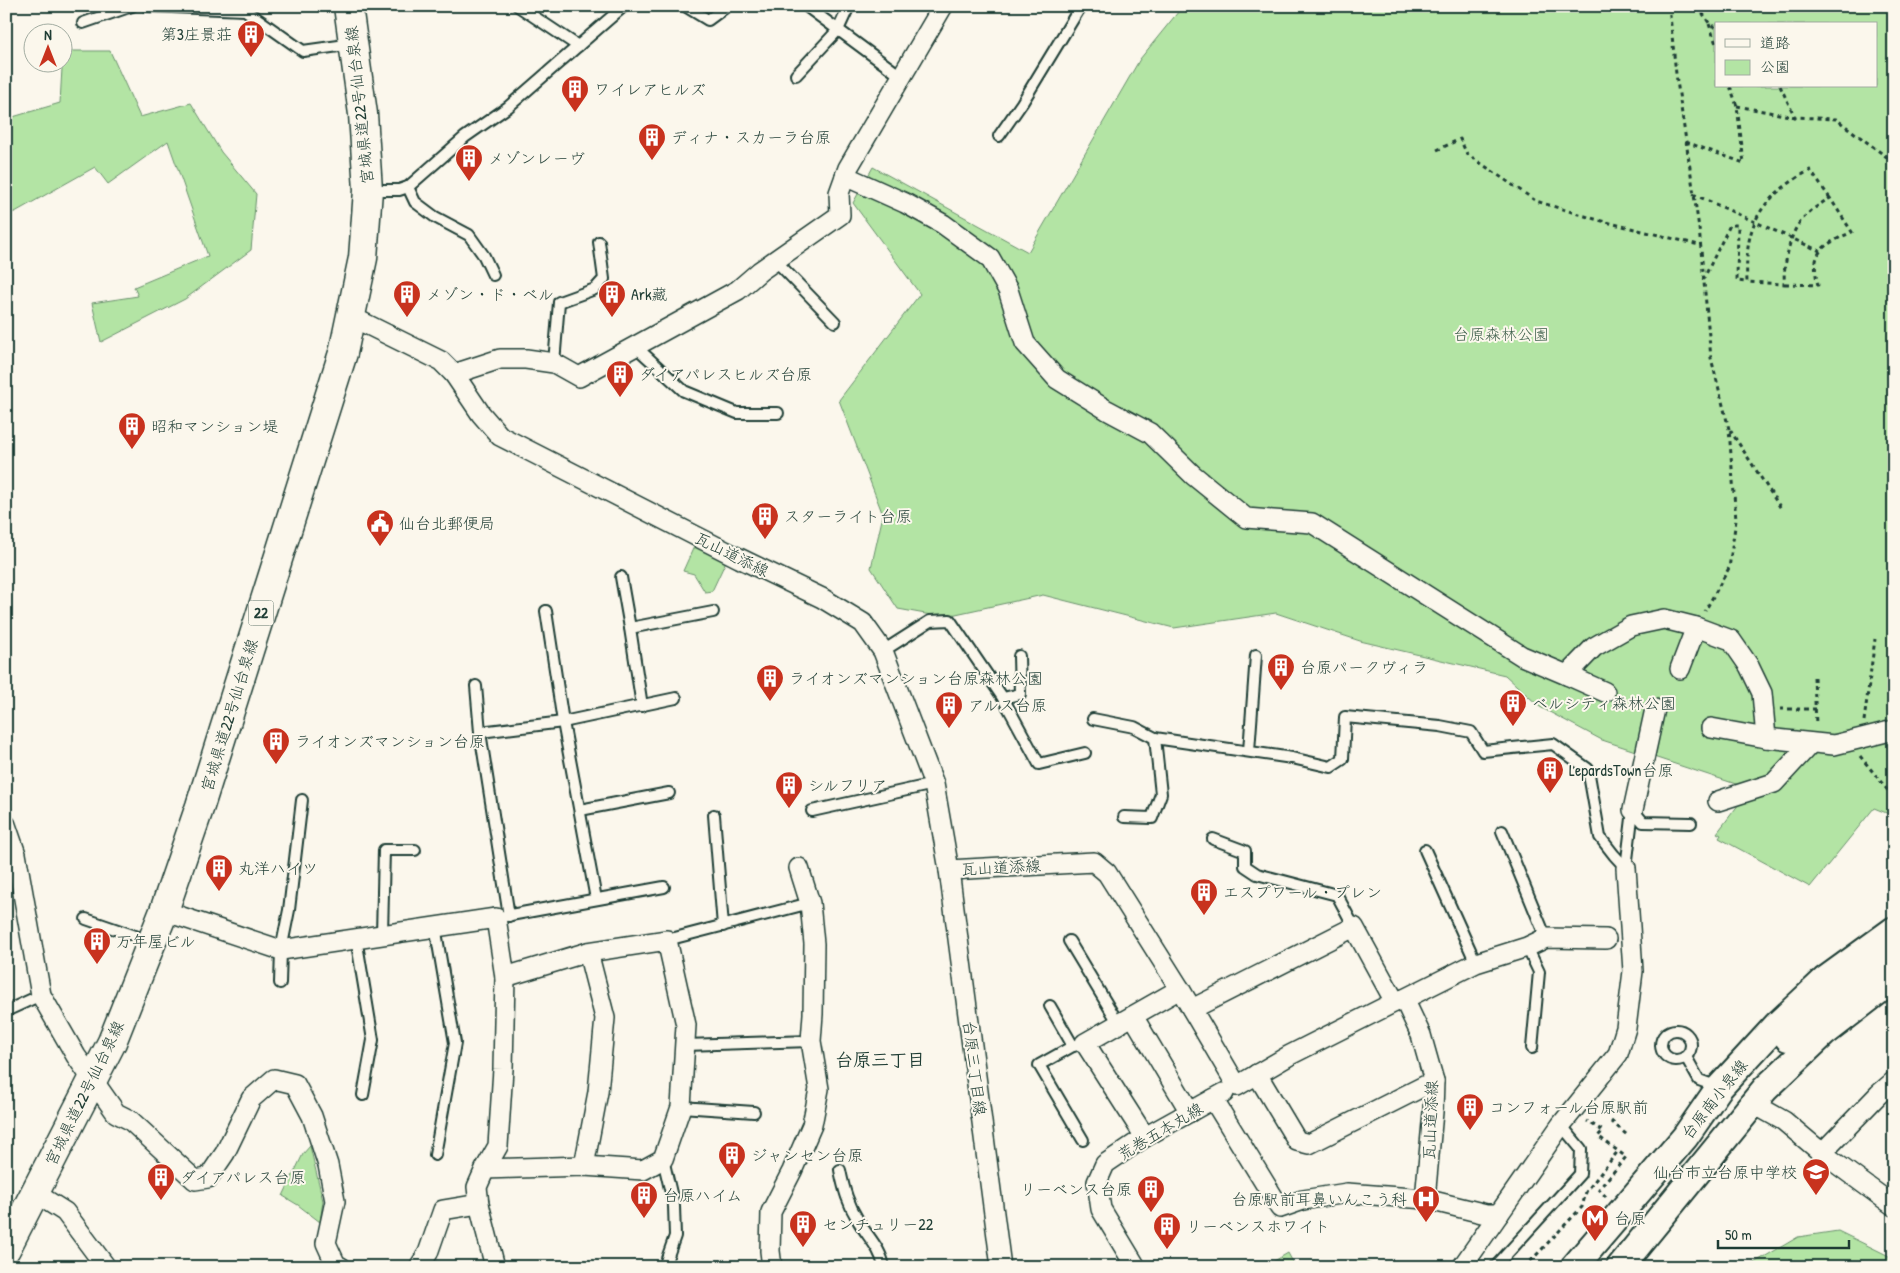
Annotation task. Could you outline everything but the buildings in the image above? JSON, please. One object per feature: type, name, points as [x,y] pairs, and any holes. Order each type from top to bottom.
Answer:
[{"type":"main road","name":"宮城県道22号仙台泉線","points":[[6,1249],[112,1042],[164,911],[200,806],[343,352],[352,317],[363,258],[368,190],[363,114],[348,6]]},
{"type":"street","points":[[454,374],[500,359],[526,359],[554,363],[579,377],[738,290],[775,260],[840,216],[838,193],[845,176],[943,6]]},
{"type":"street","points":[[845,176],[905,203],[943,224],[990,258],[1008,290],[1025,343],[1057,378],[1107,410],[1150,434],[1193,475],[1246,518],[1312,523],[1522,656],[1605,692]]},
{"type":"street","name":"瓦山道添線","points":[[352,317],[442,361],[454,374],[481,414],[500,436],[739,558],[822,598],[863,623],[883,651],[934,784],[949,870],[1094,862],[1107,873],[1180,989],[1236,1086]]},
{"type":"street","points":[[1567,675],[1594,646],[1631,626],[1664,619],[1696,627],[1732,640],[1749,666],[1762,693],[1766,738]]},
{"type":"street","points":[[1680,669],[1696,627]]},
{"type":"street","points":[[1633,810],[1656,709]]},
{"type":"street","points":[[1711,728],[1766,738],[1834,745],[1894,730]]},
{"type":"street","points":[[1718,801],[1774,783],[1814,743]]},
{"type":"street","points":[[6,825],[16,854],[41,995],[76,1056],[116,1113],[130,1120],[196,1180],[208,1178],[225,1153],[251,1099],[274,1079],[295,1084],[312,1116],[328,1165],[335,1201],[326,1243],[336,1266],[341,1267]]},
{"type":"street","points":[[772,1267],[770,1252],[771,1212],[812,1126],[819,1089],[811,1041],[814,944],[810,903],[799,868]]},
{"type":"street","points":[[1462,1267],[1561,1125],[1618,1054],[1626,1028],[1633,972],[1626,868]]},
{"type":"street","name":"台原三丁目線","points":[[949,870],[1001,1267]]},
{"type":"street","points":[[164,911],[281,950],[503,917],[505,977],[503,1069],[498,1146],[484,1169],[477,1187],[479,1204],[494,1267]]},
{"type":"street","points":[[1192,1009],[1354,927]]},
{"type":"street","name":"瓦山道添線","points":[[1354,927],[1421,1035],[1434,1081],[1425,1199]]},
{"type":"street","name":"台原南小泉線","points":[[1574,1267],[1685,1137],[1719,1088],[1777,1025],[1825,980],[1894,930]]},
{"type":"street","points":[[1236,1086],[1399,1000],[1476,963],[1527,947],[1546,938],[1606,939]]},
{"type":"street","points":[[484,1169],[584,1166],[643,1170],[663,1159],[681,1107],[686,1025],[667,940],[588,952],[505,977]]},
{"type":"street","points":[[584,1166],[598,1092],[606,1018],[588,952]]},
{"type":"street","points":[[1685,1137],[1716,1112],[1804,1022],[1894,960]]},
{"type":"street","points":[[1759,1096],[1773,1068],[1809,1031],[1867,978]]},
{"type":"street","points":[[1620,1267],[1759,1096],[1823,1034],[1894,979]]},
{"type":"street","points":[[1145,1137],[1079,1045],[1180,989]]},
{"type":"street","points":[[1126,1020],[1190,1112]]},
{"type":"street","points":[[1258,1074],[1297,1141],[1309,1144],[1434,1081]]},
{"type":"street","points":[[1822,1153],[1894,1081]]},
{"type":"street","name":"荒巻五本丸線","points":[[1136,1267],[1101,1209],[1097,1182],[1105,1164],[1145,1137],[1236,1086]]},
{"type":"street","points":[[1759,1096],[1784,1121],[1822,1153],[1894,1206]]},
{"type":"street","points":[[1213,1099],[1280,1208],[1303,1200],[1347,1193],[1425,1199],[1486,1214],[1499,1214]]},
{"type":"street","points":[[35,1193],[65,1212],[106,1267]]},
{"type":"street","points":[[419,1267],[428,1254],[443,1210],[479,1204]]},
{"type":"lane","points":[[83,23],[132,6]]},
{"type":"lane","points":[[147,6],[246,10],[303,51],[353,44]]},
{"type":"lane","points":[[518,6],[578,46]]},
{"type":"lane","points":[[368,190],[399,190],[408,186],[465,137],[508,107],[624,6]]},
{"type":"lane","points":[[685,6],[708,20],[727,6]]},
{"type":"lane","points":[[806,6],[902,77]]},
{"type":"lane","points":[[796,75],[838,30],[849,6]]},
{"type":"lane","points":[[999,136],[1022,103],[1081,6]]},
{"type":"lane","points":[[408,186],[414,202],[435,217],[469,235],[484,256],[493,275]]},
{"type":"lane","points":[[554,363],[559,302],[595,289],[604,279],[600,242]]},
{"type":"lane","points":[[775,260],[835,322]]},
{"type":"lane","points":[[635,346],[684,390],[737,413],[778,413]]},
{"type":"lane","points":[[621,577],[642,706]]},
{"type":"lane","points":[[546,611],[563,722],[596,899]]},
{"type":"lane","points":[[630,628],[713,612]]},
{"type":"lane","points":[[883,651],[930,620],[950,620],[1004,698],[1039,764],[1085,753]]},
{"type":"lane","points":[[1249,752],[1256,655]]},
{"type":"lane","points":[[1004,698],[1020,694],[1019,656]]},
{"type":"lane","points":[[476,686],[503,917],[664,887]]},
{"type":"lane","points":[[480,732],[563,722],[676,698]]},
{"type":"lane","points":[[1093,719],[1134,728],[1156,738],[1292,758],[1331,767],[1343,759],[1346,717],[1440,726],[1471,732],[1483,752],[1553,744],[1588,769],[1600,837],[1626,868]]},
{"type":"lane","points":[[1124,818],[1152,818],[1161,794],[1156,738]]},
{"type":"lane","points":[[812,811],[934,784]]},
{"type":"lane","points":[[580,810],[670,793]]},
{"type":"lane","points":[[280,983],[281,950],[289,910],[302,800]]},
{"type":"lane","points":[[1626,868],[1633,810]]},
{"type":"lane","points":[[1633,810],[1643,822],[1691,823]]},
{"type":"lane","points":[[714,816],[723,926]]},
{"type":"lane","points":[[1502,831],[1546,938]]},
{"type":"lane","points":[[1213,839],[1245,851],[1245,866],[1257,874],[1337,895],[1354,927]]},
{"type":"lane","points":[[382,934],[384,850],[416,850]]},
{"type":"lane","points":[[1425,850],[1476,963]]},
{"type":"lane","points":[[667,940],[810,903]]},
{"type":"lane","points":[[86,919],[151,941]]},
{"type":"lane","points":[[436,926],[455,1043],[436,1155]]},
{"type":"lane","points":[[356,938],[373,1040],[363,1095]]},
{"type":"lane","points":[[1069,941],[1126,1020]]},
{"type":"lane","points":[[1527,947],[1539,972],[1532,1048]]},
{"type":"lane","points":[[6,1011],[41,995]]},
{"type":"lane","points":[[1050,1006],[1079,1045],[1039,1065],[1083,1140]]},
{"type":"lane","points":[[685,1045],[811,1041]]},
{"type":"lane","points":[[1686,1057],[1699,1080],[1719,1088]]},
{"type":"lane","points":[[681,1107],[754,1112]]},
{"type":"lane","points":[[1495,1267],[1580,1174],[1581,1150],[1561,1125]]},
{"type":"lane","points":[[663,1159],[674,1206],[676,1236],[664,1267]]},
{"type":"lane","points":[[840,1170],[846,1198],[858,1222],[882,1256],[884,1267]]},
{"type":"path","points":[[1668,6],[1694,194],[1712,358],[1729,429],[1736,520],[1729,568],[1696,627]]},
{"type":"path","points":[[1698,6],[1709,23],[1715,41]]},
{"type":"path","points":[[1709,23],[1715,27]]},
{"type":"path","points":[[1686,142],[1744,163],[1737,106],[1731,88]]},
{"type":"path","points":[[1781,88],[1795,117]]},
{"type":"path","points":[[1737,106],[1795,117],[1836,119],[1894,160]]},
{"type":"path","points":[[1437,150],[1460,139],[1467,154],[1536,201],[1598,220],[1700,245]]},
{"type":"path","points":[[1703,281],[1730,225],[1738,225],[1738,281],[1747,282],[1785,284],[1818,285],[1815,261],[1820,251],[1827,243],[1852,232],[1810,170],[1779,190],[1759,212],[1747,244],[1747,282]]},
{"type":"path","points":[[1694,194],[1820,251]]},
{"type":"path","points":[[1785,284],[1783,274],[1795,228],[1815,207],[1830,198]]},
{"type":"path","points":[[1729,429],[1782,510]]},
{"type":"path","points":[[1876,639],[1855,740],[1894,798]]},
{"type":"path","points":[[1814,677],[1816,709],[1814,743]]},
{"type":"path","points":[[1764,708],[1816,709]]},
{"type":"path","points":[[1611,1121],[1627,1135]]},
{"type":"path","points":[[1607,1197],[1599,1190],[1626,1157],[1618,1151]]},
{"type":"green space","name":"台原森林公園","points":[[1183,6],[1894,6],[1894,816],[1874,808],[1810,887],[1719,838],[1721,835],[1717,833],[1742,800],[1745,787],[1602,740],[1540,707],[1505,675],[1360,641],[1276,613],[1174,628],[1043,595],[942,617],[898,609],[871,568],[883,515],[839,400],[920,294],[853,203],[873,167],[1028,252],[1140,59]]},
{"type":"green space","points":[[72,51],[110,51],[140,117],[191,103],[221,152],[256,194],[251,250],[185,299],[101,342],[92,303],[138,296],[134,287],[208,256],[168,141],[108,184],[95,167],[15,212],[6,213],[6,119],[60,103],[62,72],[72,72]]},
{"type":"green space","points":[[696,542],[727,559],[712,591],[705,592],[694,574],[683,571]]},
{"type":"green space","points":[[310,1146],[323,1201],[320,1222],[283,1196],[303,1154]]},
{"type":"green space","points":[[1838,1231],[1889,1256],[1894,1267],[1747,1267],[1798,1237]]},
{"type":"green space","points":[[1288,1253],[1295,1266],[1364,1261],[1377,1267],[1264,1267]]},
{"type":"place","name":"第3庄景荘","points":[[251,58]]},
{"type":"place","name":"ワイレアヒルズ","points":[[575,113]]},
{"type":"place","name":"ディナ・スカーラ台原","points":[[652,161]]},
{"type":"place","name":"メゾンレーヴ","points":[[469,182]]},
{"type":"place","name":"メゾン・ド・ベル","points":[[407,318]]},
{"type":"place","name":"Ark藏","points":[[612,318]]},
{"type":"place","name":"ダイアパレスヒルズ台原","points":[[620,398]]},
{"type":"place","name":"昭和マンション堤","points":[[132,450]]},
{"type":"place","name":"スターライト台原","points":[[765,540]]},
{"type":"place","name":"仙台北郵便局","points":[[380,547]]},
{"type":"place","name":"台原パークヴィラ","points":[[1281,691]]},
{"type":"place","name":"ライオンズマンション台原森林公園","points":[[770,702]]},
{"type":"place","name":"ベルシティ森林公園","points":[[1513,727]]},
{"type":"place","name":"アルス台原","points":[[949,729]]},
{"type":"place","name":"ライオンズマンション台原","points":[[276,765]]},
{"type":"place","name":"LepardsTown台原","points":[[1550,794]]},
{"type":"place","name":"シルフリア","points":[[789,809]]},
{"type":"place","name":"丸洋ハイツ","points":[[219,892]]},
{"type":"place","name":"エスプワール・プレン","points":[[1204,916]]},
{"type":"place","name":"万年屋ビル","points":[[97,965]]},
{"type":"place","name":"コンフォール台原駅前","points":[[1470,1131]]},
{"type":"place","name":"ジャンセン台原","points":[[732,1179]]},
{"type":"place","name":"仙台市立台原中学校","points":[[1816,1196]]},
{"type":"place","name":"ダイアパレス台原","points":[[161,1201]]},
{"type":"place","name":"リーベンス台原","points":[[1151,1213]]},
{"type":"place","name":"台原ハイム","points":[[644,1219]]},
{"type":"place","name":"台原駅前耳鼻いんこう科","points":[[1426,1223]]},
{"type":"place","name":"台原","points":[[1595,1242]]},
{"type":"place","name":"センチュリー22","points":[[803,1248]]},
{"type":"place","name":"リーベンスホワイト","points":[[1167,1250]]},
{"type":"district","name":"台原三丁目","points":[[880,1060]]}]
